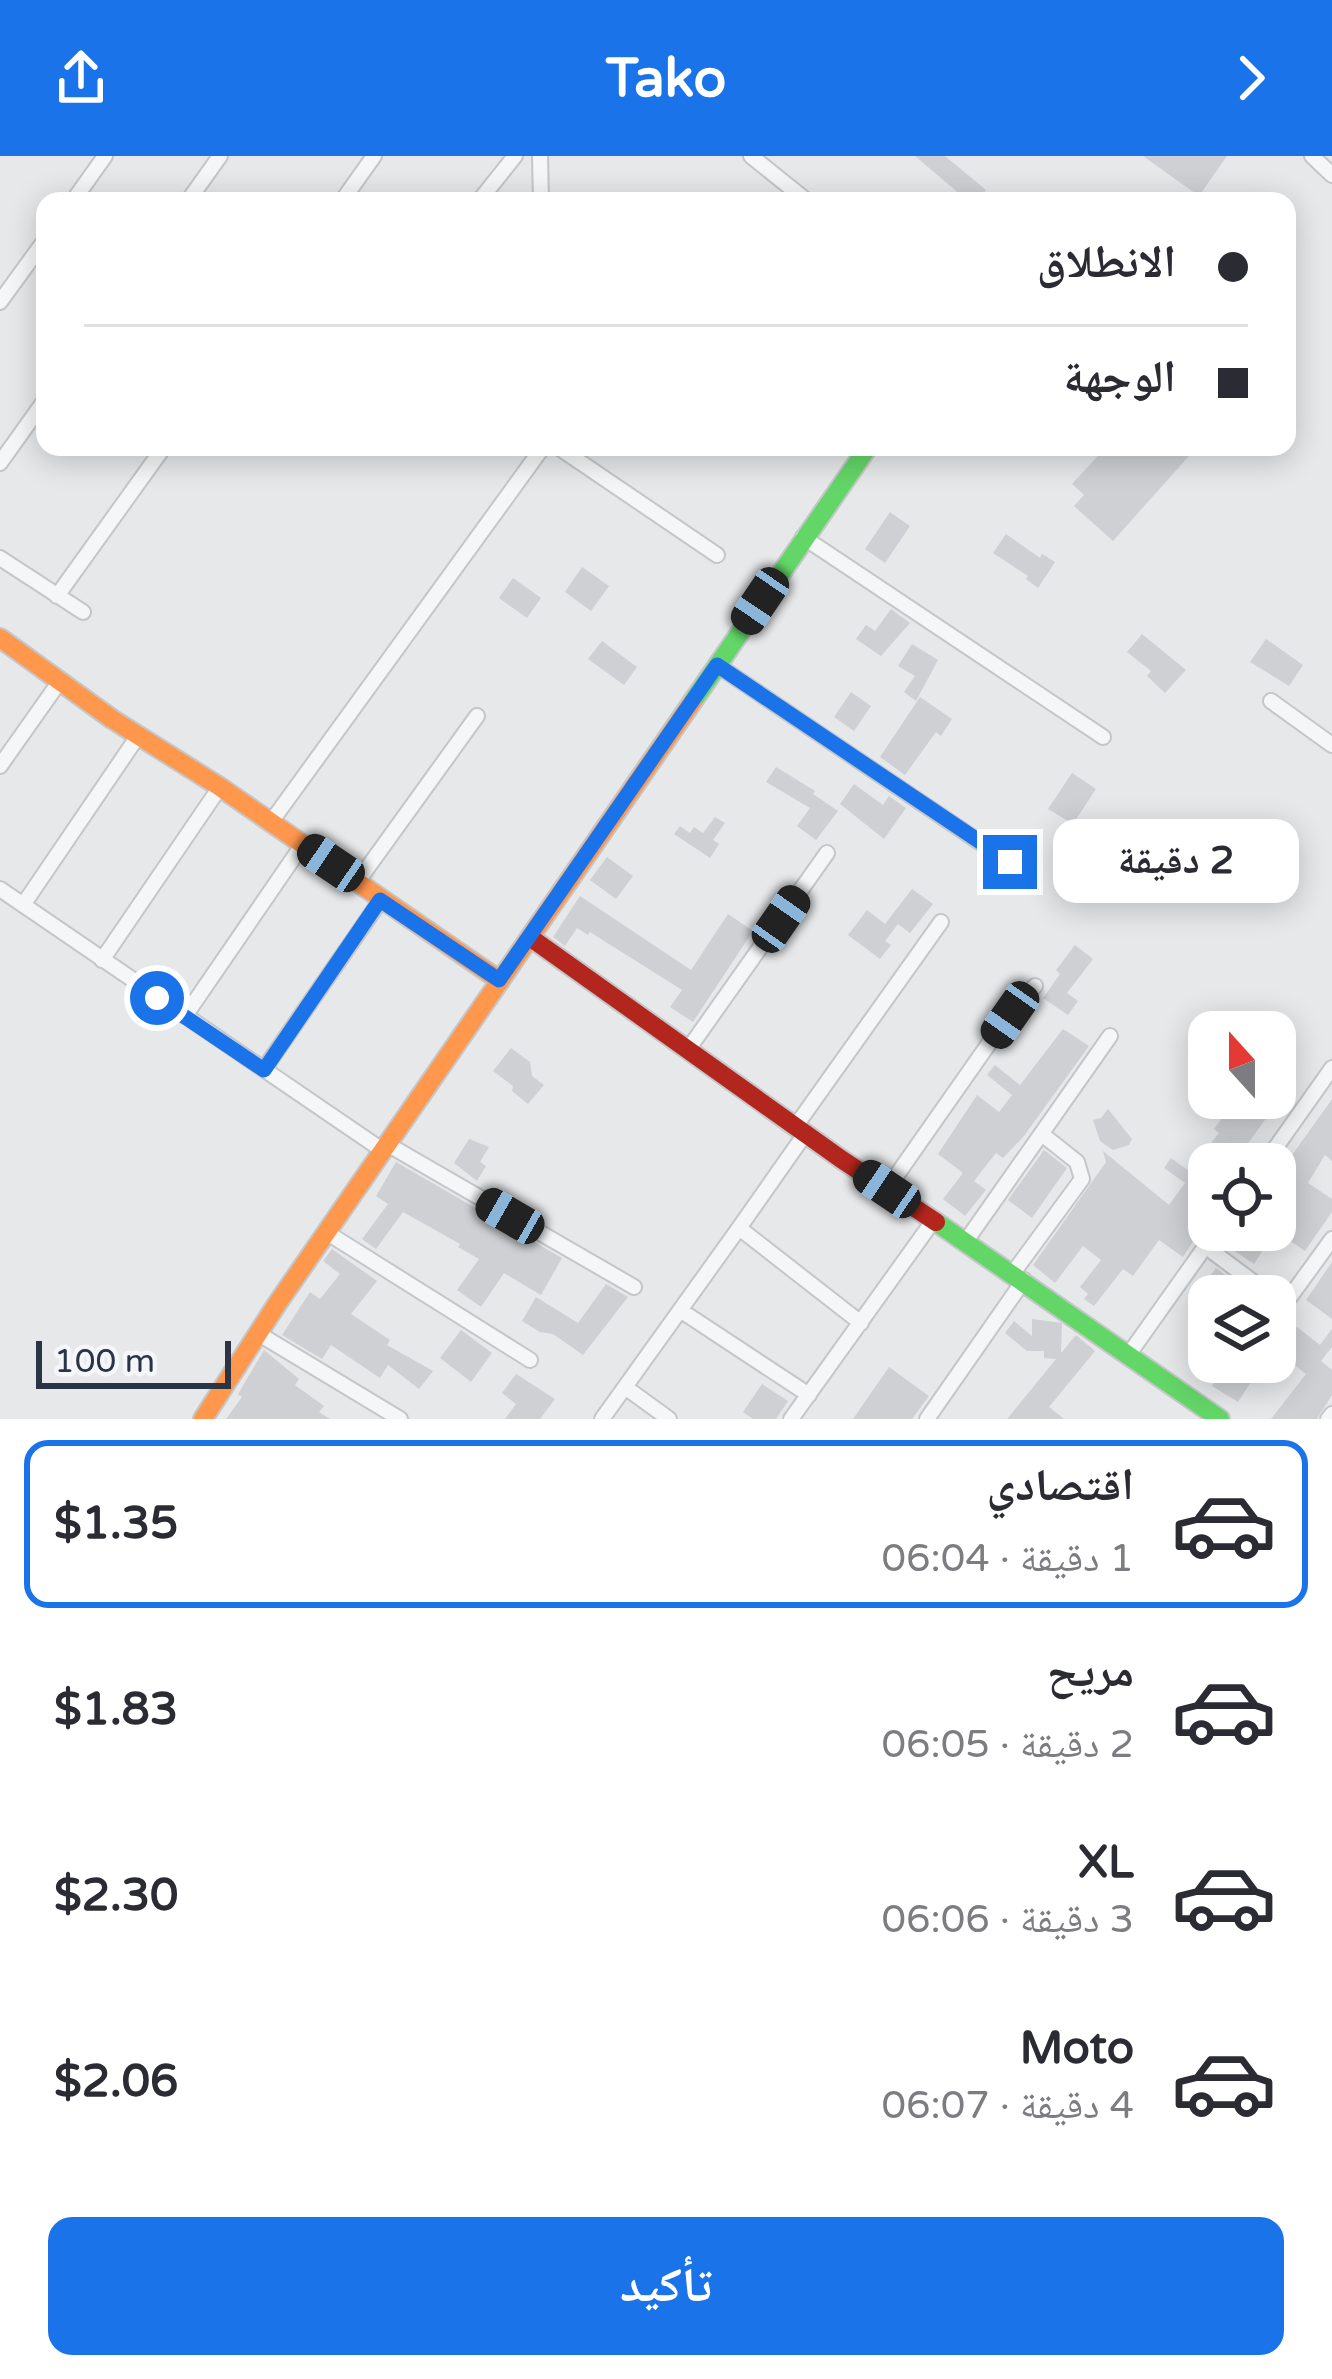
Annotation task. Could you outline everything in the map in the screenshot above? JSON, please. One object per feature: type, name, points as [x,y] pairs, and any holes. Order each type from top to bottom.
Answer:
[{"type":"street","points":[[79,192],[105,156]]},
{"type":"street","points":[[194,192],[220,156]]},
{"type":"street","points":[[348,192],[374,156]]},
{"type":"street","points":[[486,192],[515,156]]},
{"type":"street","points":[[539,156],[541,192]]},
{"type":"street","points":[[751,156],[796,192]]},
{"type":"street","points":[[1312,156],[1332,175]]},
{"type":"street","points":[[0,302],[36,252]]},
{"type":"street","points":[[0,463],[36,413]]},
{"type":"street","points":[[57,596],[158,456]]},
{"type":"street","points":[[271,822],[536,456]]},
{"type":"street","points":[[571,456],[717,556]]},
{"type":"street","points":[[203,1419],[326,1232],[861,456]]},
{"type":"street","points":[[802,537],[1103,737]]},
{"type":"street","points":[[0,558],[82,612]]},
{"type":"street","points":[[0,638],[499,980]]},
{"type":"street","points":[[717,665],[1010,862]]},
{"type":"street","points":[[0,766],[60,681]]},
{"type":"street","points":[[1270,701],[1332,745]]},
{"type":"street","points":[[358,881],[477,716]]},
{"type":"street","points":[[23,905],[139,736]]},
{"type":"street","points":[[102,960],[220,787]]},
{"type":"street","points":[[184,1016],[304,844]]},
{"type":"street","points":[[687,1051],[827,853]]},
{"type":"street","points":[[0,890],[385,1147],[634,1287]]},
{"type":"street","points":[[264,1070],[380,900]]},
{"type":"street","points":[[602,1419],[739,1228],[941,922]]},
{"type":"street","points":[[531,938],[1220,1419]]},
{"type":"street","points":[[887,1189],[1016,1005],[1035,986]]},
{"type":"street","points":[[966,1241],[1110,1036]]},
{"type":"street","points":[[1280,1143],[1330,1076]]},
{"type":"street","points":[[927,1419],[1082,1179],[1077,1162],[1042,1135]]},
{"type":"street","points":[[791,1419],[933,1221]]},
{"type":"street","points":[[739,1228],[861,1323]]},
{"type":"street","points":[[326,1232],[530,1360]]},
{"type":"street","points":[[1296,1289],[1332,1239]]},
{"type":"street","points":[[1130,1354],[1202,1251]]},
{"type":"street","points":[[1212,1251],[1244,1275]]},
{"type":"street","points":[[680,1310],[809,1394]]},
{"type":"street","points":[[259,1334],[400,1419]]},
{"type":"street","points":[[625,1387],[669,1419]]},
{"type":"building","points":[[915,156],[945,156],[986,190],[957,192]]},
{"type":"building","points":[[1143,156],[1227,156],[1202,192],[1193,192]]},
{"type":"building","points":[[1098,456],[1189,456],[1113,541],[1074,506],[1084,495],[1072,484]]},
{"type":"building","points":[[890,512],[910,526],[885,563],[865,549]]},
{"type":"building","points":[[1006,534],[1040,558],[1042,554],[1055,562],[1038,588],[993,553]]},
{"type":"building","points":[[582,567],[609,586],[591,611],[565,592]]},
{"type":"building","points":[[513,578],[541,598],[527,618],[499,598]]},
{"type":"building","points":[[891,609],[910,623],[881,656],[856,639],[866,625],[875,631]]},
{"type":"building","points":[[1142,634],[1186,670],[1165,693],[1147,676],[1151,671],[1127,652]]},
{"type":"building","points":[[1266,639],[1303,665],[1289,686],[1250,662]]},
{"type":"building","points":[[602,641],[637,667],[624,685],[588,659]]},
{"type":"building","points":[[912,644],[938,660],[916,701],[904,692],[915,676],[898,666]]},
{"type":"building","points":[[851,692],[871,706],[854,731],[834,717]]},
{"type":"building","points":[[920,697],[952,719],[941,736],[936,732],[905,775],[880,757]]},
{"type":"building","points":[[776,767],[838,811],[816,840],[797,826],[810,808],[766,782]]},
{"type":"building","points":[[1072,773],[1096,789],[1073,824],[1048,809]]},
{"type":"building","points":[[854,784],[883,805],[889,796],[906,808],[884,839],[840,804]]},
{"type":"building","points":[[715,817],[725,823],[713,840],[719,844],[710,858],[674,834],[680,826],[690,833],[694,827],[703,833]]},
{"type":"building","points":[[607,857],[633,876],[616,899],[590,880]]},
{"type":"building","points":[[912,889],[933,904],[910,933],[898,924],[885,941],[891,945],[880,959],[848,935],[867,910],[885,924]]},
{"type":"building","points":[[580,896],[691,970],[728,914],[753,931],[693,1022],[670,1007],[682,990],[590,932],[577,928],[565,946],[553,937]]},
{"type":"building","points":[[1075,945],[1093,959],[1067,993],[1078,1001],[1068,1015],[1043,998]]},
{"type":"building","points":[[1063,1029],[1089,1046],[1024,1136],[1003,1158],[996,1153],[974,1181],[986,1190],[965,1216],[943,1199],[963,1173],[938,1154],[977,1095],[999,1112],[1012,1095],[987,1075],[995,1065],[1020,1085]]},
{"type":"building","points":[[511,1048],[530,1062],[532,1076],[544,1085],[528,1104],[493,1071]]},
{"type":"building","points":[[1332,1099],[1332,1161],[1325,1155],[1308,1183],[1332,1199],[1332,1212],[1305,1251],[1296,1245],[1296,1150]]},
{"type":"building","points":[[1108,1109],[1132,1139],[1129,1145],[1113,1150],[1100,1141],[1093,1120]]},
{"type":"building","points":[[1221,1119],[1266,1119],[1248,1143],[1211,1143],[1219,1133],[1214,1129]]},
{"type":"building","points":[[469,1139],[489,1147],[477,1181],[454,1163]]},
{"type":"building","points":[[1044,1150],[1067,1168],[1032,1218],[1008,1200]]},
{"type":"building","points":[[1103,1151],[1169,1205],[1185,1183],[1164,1168],[1171,1158],[1188,1170],[1188,1249],[1183,1257],[1159,1240],[1133,1276],[1123,1269],[1094,1306],[1084,1299],[1088,1294],[1080,1287],[1101,1260],[1083,1246],[1055,1283],[1033,1265],[1106,1162]]},
{"type":"building","points":[[396,1162],[562,1258],[541,1295],[504,1273],[481,1307],[457,1290],[479,1259],[403,1212],[376,1249],[362,1239],[388,1204],[376,1196]]},
{"type":"building","points":[[332,1249],[377,1281],[351,1314],[390,1340],[387,1345],[433,1371],[419,1389],[388,1365],[380,1378],[331,1345],[322,1359],[282,1335],[310,1292],[320,1299],[340,1274],[323,1261]]},
{"type":"building","points":[[1234,1251],[1262,1251],[1254,1264]]},
{"type":"building","points":[[1332,1262],[1332,1319],[1306,1300]]},
{"type":"building","points":[[606,1284],[628,1297],[583,1355],[553,1334],[522,1321],[536,1297],[578,1323]]},
{"type":"building","points":[[1032,1319],[1062,1323],[1061,1353],[1076,1335],[1095,1351],[1049,1407],[1064,1419],[1007,1419],[1056,1359],[1044,1358],[1044,1351],[1027,1351],[1005,1333],[1014,1321],[1032,1336]]},
{"type":"building","points":[[1296,1328],[1320,1345],[1332,1329],[1332,1347],[1321,1361],[1332,1370],[1332,1395],[1317,1419],[1271,1419],[1306,1374],[1296,1366]]},
{"type":"building","points":[[461,1330],[492,1353],[471,1382],[440,1358]]},
{"type":"building","points":[[264,1350],[299,1379],[295,1385],[324,1406],[319,1412],[330,1419],[226,1419]]},
{"type":"building","points":[[889,1367],[929,1396],[912,1419],[853,1419]]},
{"type":"building","points":[[516,1374],[555,1399],[540,1419],[505,1419],[516,1404],[502,1393]]},
{"type":"building","points":[[1214,1383],[1250,1383],[1238,1402]]},
{"type":"building","points":[[762,1384],[788,1401],[776,1419],[753,1419],[743,1412]]},
{"type":"traffic: fast","points":[[693,701],[862,456]]},
{"type":"traffic: fast","points":[[936,1222],[1220,1419]]},
{"type":"traffic: slow","points":[[0,638],[499,980]]},
{"type":"traffic: slow","points":[[203,1419],[277,1304],[693,701]]},
{"type":"traffic: jam","points":[[531,938],[936,1222]]},
{"type":"route","points":[[157,998],[264,1070],[380,900],[499,980],[717,665],[1010,862]]}]
